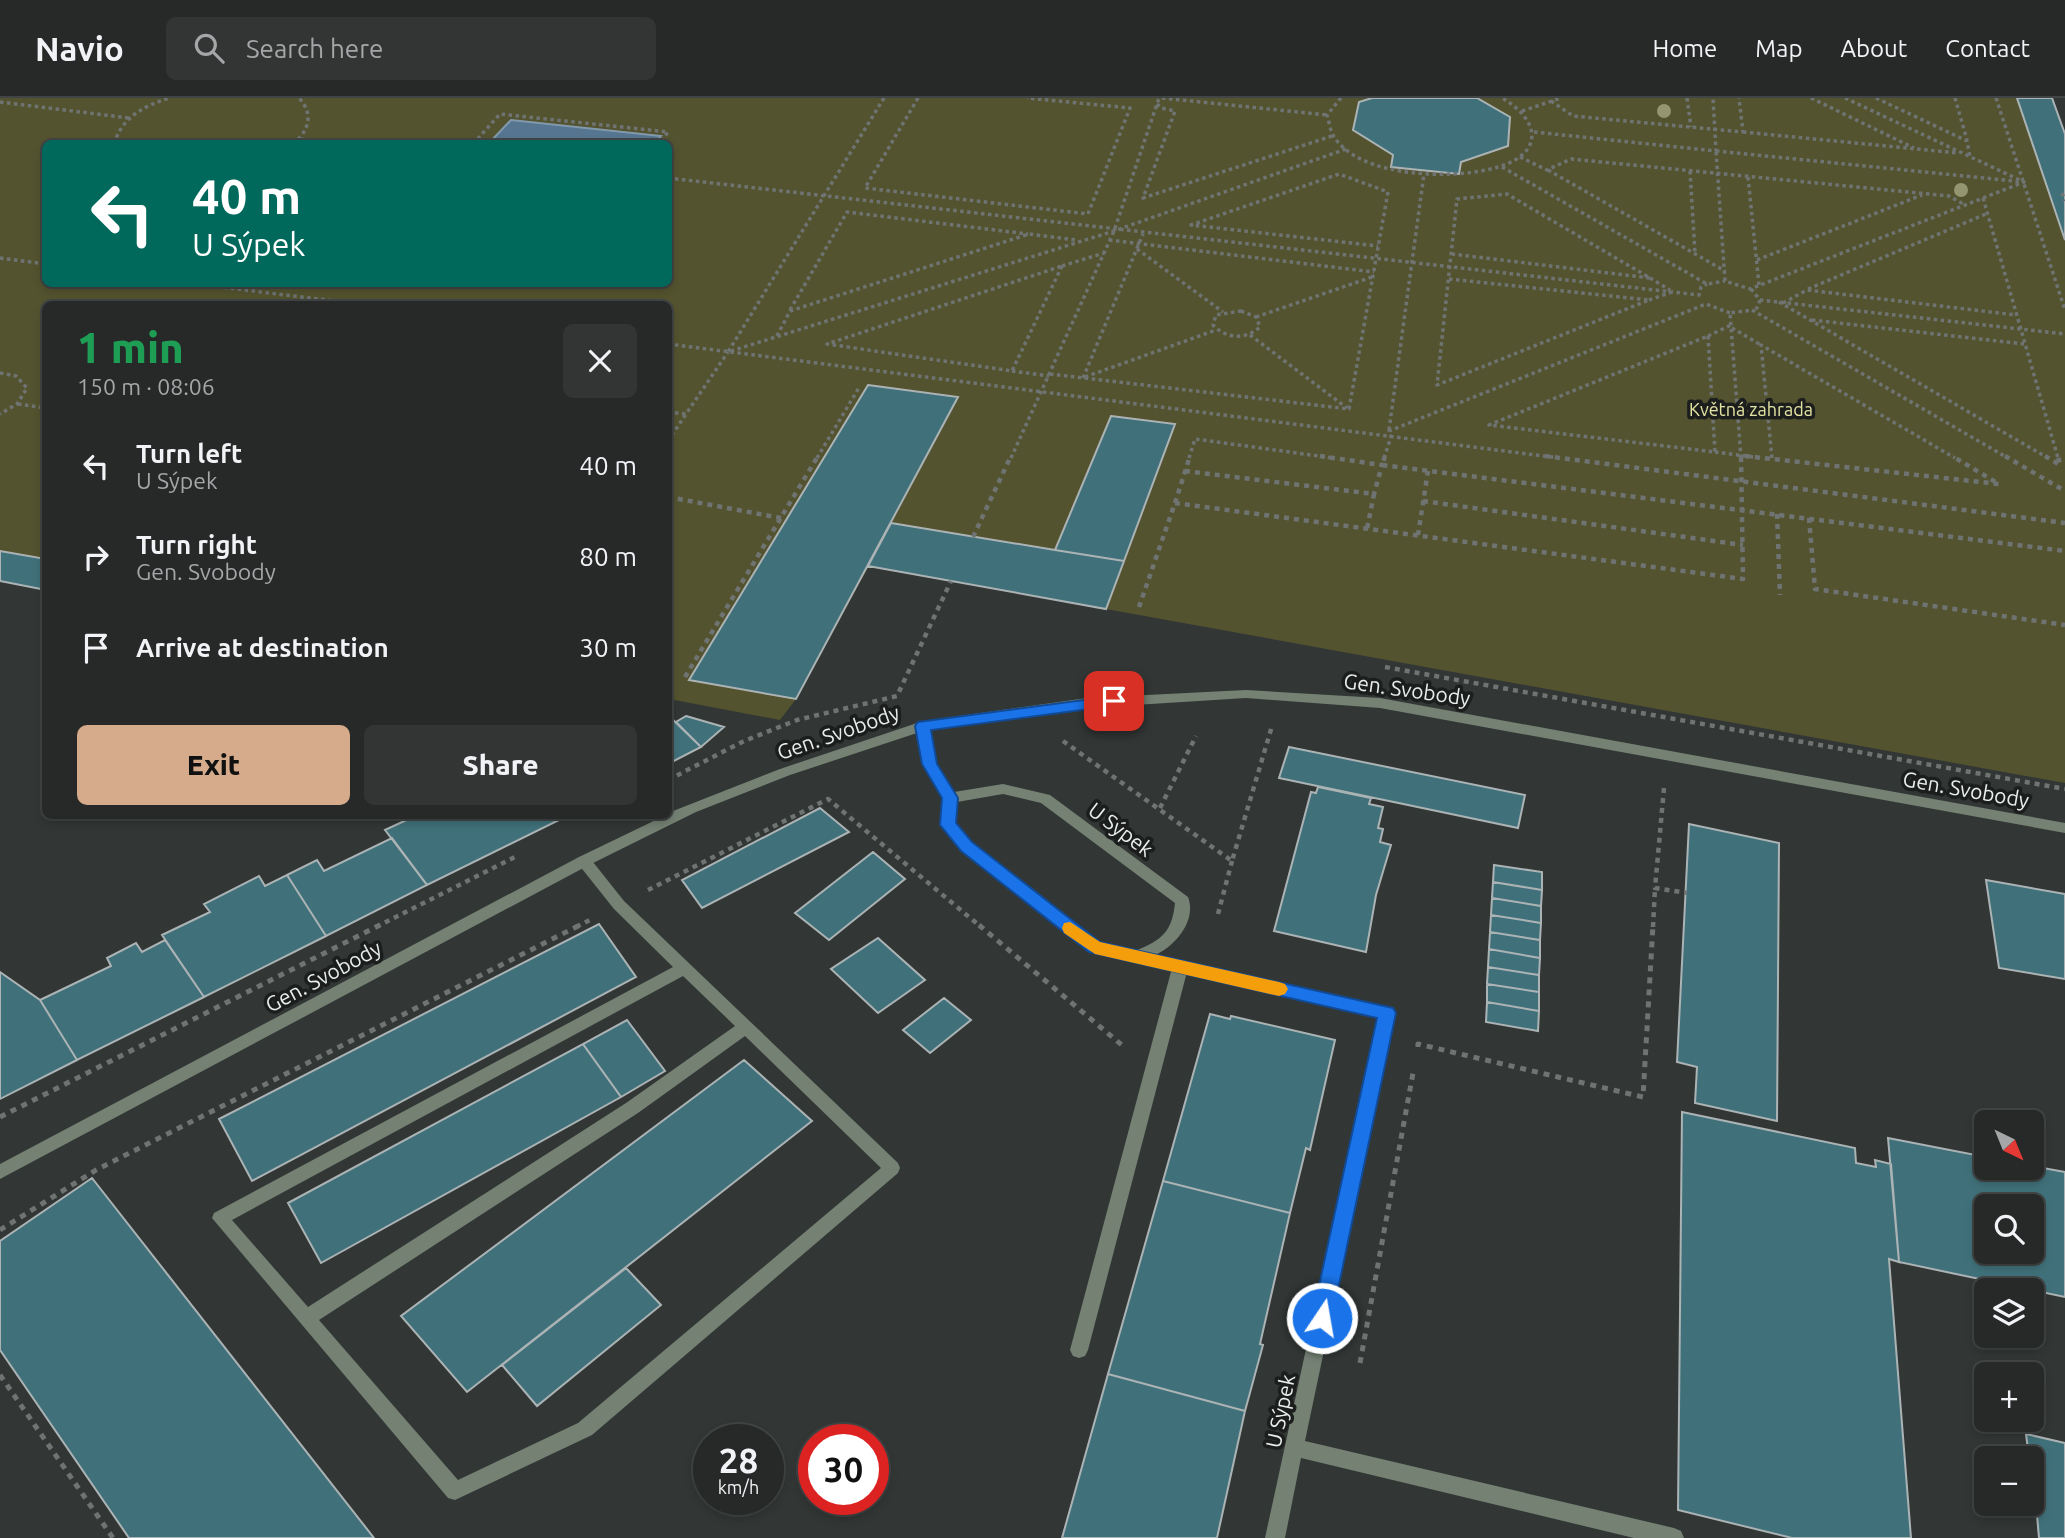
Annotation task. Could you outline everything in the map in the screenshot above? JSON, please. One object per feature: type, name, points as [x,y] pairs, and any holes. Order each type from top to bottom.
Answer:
[{"type":"street","name":"Gen. Svobody","points":[[672,818],[785,772],[923,726],[1087,702],[1246,694],[1380,703],[2065,828]]},
{"type":"street","name":"U Sýpek","points":[[923,726],[929,764],[950,798],[948,825],[967,847],[1095,948],[1387,1013],[1275,1538]]},
{"type":"street","name":"U Sýpek","points":[[950,798],[1003,789],[1045,799],[1183,901],[1181,924],[1166,946],[1134,958]]},
{"type":"street","name":"Gen. Svobody","points":[[0,1172],[584,861],[671,819]]},
{"type":"street","points":[[584,861],[619,905],[892,1168],[584,1429],[455,1491],[220,1218],[684,968]]},
{"type":"street","points":[[1079,1350],[1180,968]]},
{"type":"street","points":[[306,1318],[632,1108],[745,1027]]},
{"type":"street","points":[[1294,1447],[1674,1538]]},
{"type":"path","points":[[115,140],[116,132],[129,118],[169,98]]},
{"type":"path","points":[[299,98],[309,111],[307,128],[301,139],[310,140]]},
{"type":"path","points":[[672,435],[728,352],[884,98]]},
{"type":"path","points":[[918,98],[865,188],[1088,214],[1130,108],[1027,98]]},
{"type":"path","points":[[973,537],[1042,392],[1114,230],[1161,98],[1327,115]]},
{"type":"path","points":[[1341,98],[1327,115],[1327,126],[1332,136],[1346,149],[1367,161],[1424,174],[1479,173],[1520,158],[1532,145],[1534,132],[1530,121],[1521,111],[1504,99]]},
{"type":"path","points":[[1504,99],[1511,98]]},
{"type":"path","points":[[1521,111],[1561,98]]},
{"type":"path","points":[[1687,98],[1691,127]]},
{"type":"path","points":[[1713,98],[1725,281]]},
{"type":"path","points":[[1740,98],[1742,132]]},
{"type":"path","points":[[1811,98],[1917,149]]},
{"type":"path","points":[[1845,98],[2024,182]]},
{"type":"path","points":[[1876,98],[1967,141]]},
{"type":"path","points":[[1955,98],[1970,157]]},
{"type":"path","points":[[1996,98],[2065,310]]},
{"type":"path","points":[[0,102],[129,118]]},
{"type":"path","points":[[1550,102],[1560,105],[1573,117],[1962,153]]},
{"type":"path","points":[[1157,104],[1161,108],[1175,111],[1143,198],[1332,136]]},
{"type":"path","points":[[477,140],[500,114],[668,132],[662,140]]},
{"type":"path","points":[[1534,132],[2024,182]]},
{"type":"path","points":[[728,352],[1081,241],[1346,149]]},
{"type":"path","points":[[1520,158],[1547,170],[1725,271]]},
{"type":"path","points":[[1547,170],[1571,159],[1925,194],[1950,197],[1966,205]]},
{"type":"path","points":[[1501,167],[1707,284]]},
{"type":"path","points":[[1690,171],[1695,254]]},
{"type":"path","points":[[1349,409],[1388,192],[1339,174],[1191,225],[1378,246]]},
{"type":"path","points":[[1367,529],[1390,434],[1424,174]]},
{"type":"path","points":[[1748,177],[1759,285]]},
{"type":"path","points":[[672,178],[1699,295],[1706,304],[1730,313],[1757,308],[1760,300]]},
{"type":"path","points":[[1750,289],[2024,182]]},
{"type":"path","points":[[2062,193],[2065,201]]},
{"type":"path","points":[[1507,194],[1673,292],[1437,385],[1457,199],[1507,194]]},
{"type":"path","points":[[1757,260],[1925,194]]},
{"type":"path","points":[[1983,198],[2060,465]]},
{"type":"path","points":[[776,337],[847,212],[1081,241]]},
{"type":"path","points":[[1781,303],[1986,215]]},
{"type":"path","points":[[790,311],[1029,234]]},
{"type":"path","points":[[1083,378],[1143,234]]},
{"type":"path","points":[[1109,240],[1373,274]]},
{"type":"path","points":[[1137,249],[1223,312]]},
{"type":"path","points":[[1104,253],[827,344],[1012,371],[1349,409]]},
{"type":"path","points":[[1452,254],[1650,278]]},
{"type":"path","points":[[0,258],[42,264]]},
{"type":"path","points":[[1012,371],[1062,266]]},
{"type":"path","points":[[1216,330],[1213,320],[1223,312],[1241,311],[1256,317],[1373,274]]},
{"type":"path","points":[[1449,279],[1649,300]]},
{"type":"path","points":[[1699,295],[1701,287],[1725,281],[1750,289],[1760,300],[2065,334]]},
{"type":"path","points":[[220,287],[335,301]]},
{"type":"path","points":[[1807,290],[2016,315]]},
{"type":"path","points":[[1781,303],[2065,468]]},
{"type":"path","points":[[1390,434],[1706,304]]},
{"type":"path","points":[[1752,310],[2065,491]]},
{"type":"path","points":[[1175,503],[1743,579],[1743,482],[1730,313]]},
{"type":"path","points":[[1083,378],[1216,330],[1232,336],[1250,335],[1260,327],[1256,317]]},
{"type":"path","points":[[1808,319],[2024,344]]},
{"type":"path","points":[[1731,327],[1761,345],[1998,484],[1489,425],[1731,327]]},
{"type":"path","points":[[1250,335],[1349,409]]},
{"type":"path","points":[[1707,336],[1715,452]]},
{"type":"path","points":[[672,345],[1390,434],[2065,523]]},
{"type":"path","points":[[1761,345],[1772,459]]},
{"type":"path","points":[[0,373],[16,376],[24,381],[27,387],[17,404],[0,414]]},
{"type":"path","points":[[685,677],[860,386]]},
{"type":"path","points":[[17,404],[42,407]]},
{"type":"path","points":[[672,412],[686,414]]},
{"type":"path","points":[[1139,607],[1195,439],[2065,551]]},
{"type":"path","points":[[1185,471],[1374,494]]},
{"type":"path","points":[[1418,536],[1428,471]]},
{"type":"path","points":[[672,499],[782,518]]},
{"type":"path","points":[[1423,501],[1743,545]]},
{"type":"path","points":[[1777,514],[1780,595]]},
{"type":"path","points":[[1809,519],[1815,589],[2065,625]]},
{"type":"path","points":[[672,778],[744,741],[797,720],[897,696],[951,581]]},
{"type":"path","points":[[1385,667],[2065,789]]},
{"type":"path","points":[[1063,741],[1233,861],[1273,724]]},
{"type":"path","points":[[1160,808],[1196,737]]},
{"type":"path","points":[[1416,1057],[1418,1044],[1643,1097],[1664,784]]},
{"type":"path","points":[[0,1230],[96,1170],[828,799],[1128,1050]]},
{"type":"path","points":[[0,1117],[525,852]]},
{"type":"path","points":[[1655,888],[1687,893]]},
{"type":"path","points":[[1360,1363],[1413,1070]]},
{"type":"path","points":[[0,1375],[113,1538]]},
{"type":"green space","name":"Květná zahrada","points":[[0,98],[2022,98],[2065,219],[2065,783],[869,566],[796,699],[780,720],[672,700],[672,301],[42,301],[42,558],[0,551]]},
{"type":"water","points":[[511,120],[661,136],[658,140],[492,140]]},
{"type":"building","points":[[1372,98],[1477,98],[1510,117],[1508,146],[1461,162],[1459,174],[1391,167],[1393,155],[1353,130],[1359,102]]},
{"type":"building","points":[[2017,98],[2052,98],[2065,134],[2065,240]]},
{"type":"building","points":[[868,385],[958,397],[796,699],[689,680]]},
{"type":"building","points":[[1111,416],[1175,424],[1124,561],[1055,550]]},
{"type":"building","points":[[891,523],[1124,561],[1106,609],[868,566]]},
{"type":"building","points":[[0,551],[42,558],[42,589],[0,581]]},
{"type":"building","points":[[686,716],[724,727],[701,747],[676,722]]},
{"type":"building","points":[[672,719],[701,747],[672,762]]},
{"type":"building","points":[[1289,747],[1525,795],[1518,828],[1279,778]]},
{"type":"building","points":[[1318,787],[1371,798],[1369,804],[1383,807],[1378,828],[1383,829],[1380,842],[1391,845],[1376,895],[1366,952],[1274,931],[1311,792],[1316,793]]},
{"type":"building","points":[[820,808],[849,832],[702,908],[682,880]]},
{"type":"building","points":[[409,819],[559,820],[427,885],[385,830]]},
{"type":"building","points":[[1689,824],[1779,843],[1777,1121],[1695,1103],[1697,1067],[1677,1062]]},
{"type":"building","points":[[392,838],[427,885],[326,936],[287,875],[317,860],[324,871]]},
{"type":"building","points":[[873,852],[905,879],[829,940],[795,913]]},
{"type":"building","points":[[1494,865],[1542,872],[1542,890],[1493,882]]},
{"type":"building","points":[[287,875],[326,936],[204,997],[162,935],[210,912],[204,904],[259,876],[265,886]]},
{"type":"building","points":[[1986,880],[2065,894],[2065,979],[1999,968]]},
{"type":"building","points":[[1493,882],[1542,890],[1541,906],[1492,898]]},
{"type":"building","points":[[1492,898],[1541,906],[1541,923],[1491,915]]},
{"type":"building","points":[[1491,915],[1541,923],[1540,940],[1490,932]]},
{"type":"building","points":[[599,924],[636,977],[252,1181],[219,1119]]},
{"type":"building","points":[[1490,932],[1540,940],[1540,958],[1489,949]]},
{"type":"building","points":[[878,938],[925,980],[878,1013],[831,969]]},
{"type":"building","points":[[165,940],[204,997],[77,1060],[40,1000],[111,966],[107,958],[136,943],[142,952]]},
{"type":"building","points":[[1489,949],[1540,958],[1539,975],[1488,967]]},
{"type":"building","points":[[1488,967],[1539,975],[1539,992],[1487,984]]},
{"type":"building","points":[[0,972],[40,1000],[77,1060],[0,1099]]},
{"type":"building","points":[[1487,984],[1539,992],[1539,1011],[1487,1002]]},
{"type":"building","points":[[944,998],[971,1020],[930,1053],[903,1030]]},
{"type":"building","points":[[1487,1002],[1539,1011],[1538,1031],[1486,1022]]},
{"type":"building","points":[[1210,1014],[1230,1019],[1231,1016],[1335,1040],[1310,1150],[1306,1148],[1290,1213],[1163,1181]]},
{"type":"building","points":[[627,1020],[665,1071],[621,1097],[583,1044]]},
{"type":"building","points":[[583,1044],[621,1097],[321,1263],[288,1203]]},
{"type":"building","points":[[744,1060],[812,1121],[467,1392],[401,1316]]},
{"type":"building","points":[[1682,1112],[1855,1148],[1856,1163],[1876,1167],[1875,1160],[1891,1164],[1899,1262],[1889,1259],[1911,1538],[1792,1538],[1678,1510]]},
{"type":"building","points":[[1888,1138],[1974,1155],[1974,1180],[2044,1180],[2044,1168],[2065,1172],[2065,1297],[2044,1293],[2044,1278],[1975,1278],[1899,1262]]},
{"type":"building","points":[[92,1178],[374,1538],[129,1538],[0,1350],[0,1241]]},
{"type":"building","points":[[1163,1181],[1290,1213],[1260,1344],[1263,1345],[1245,1411],[1108,1374]]},
{"type":"building","points":[[626,1268],[661,1305],[537,1406],[502,1365]]},
{"type":"building","points":[[1108,1374],[1245,1411],[1217,1538],[1062,1538]]},
{"type":"building","points":[[2026,1434],[2065,1443],[2065,1538],[2039,1538],[2037,1516],[2044,1516],[2044,1446],[2028,1446]]},
{"type":"slow traffic","points":[[1070,928],[1095,948],[1279,989]]},
{"type":"route","points":[[1114,701],[1087,702],[923,726],[929,764],[950,798],[948,825],[967,847],[1095,948],[1387,1013],[1322,1318]]}]
